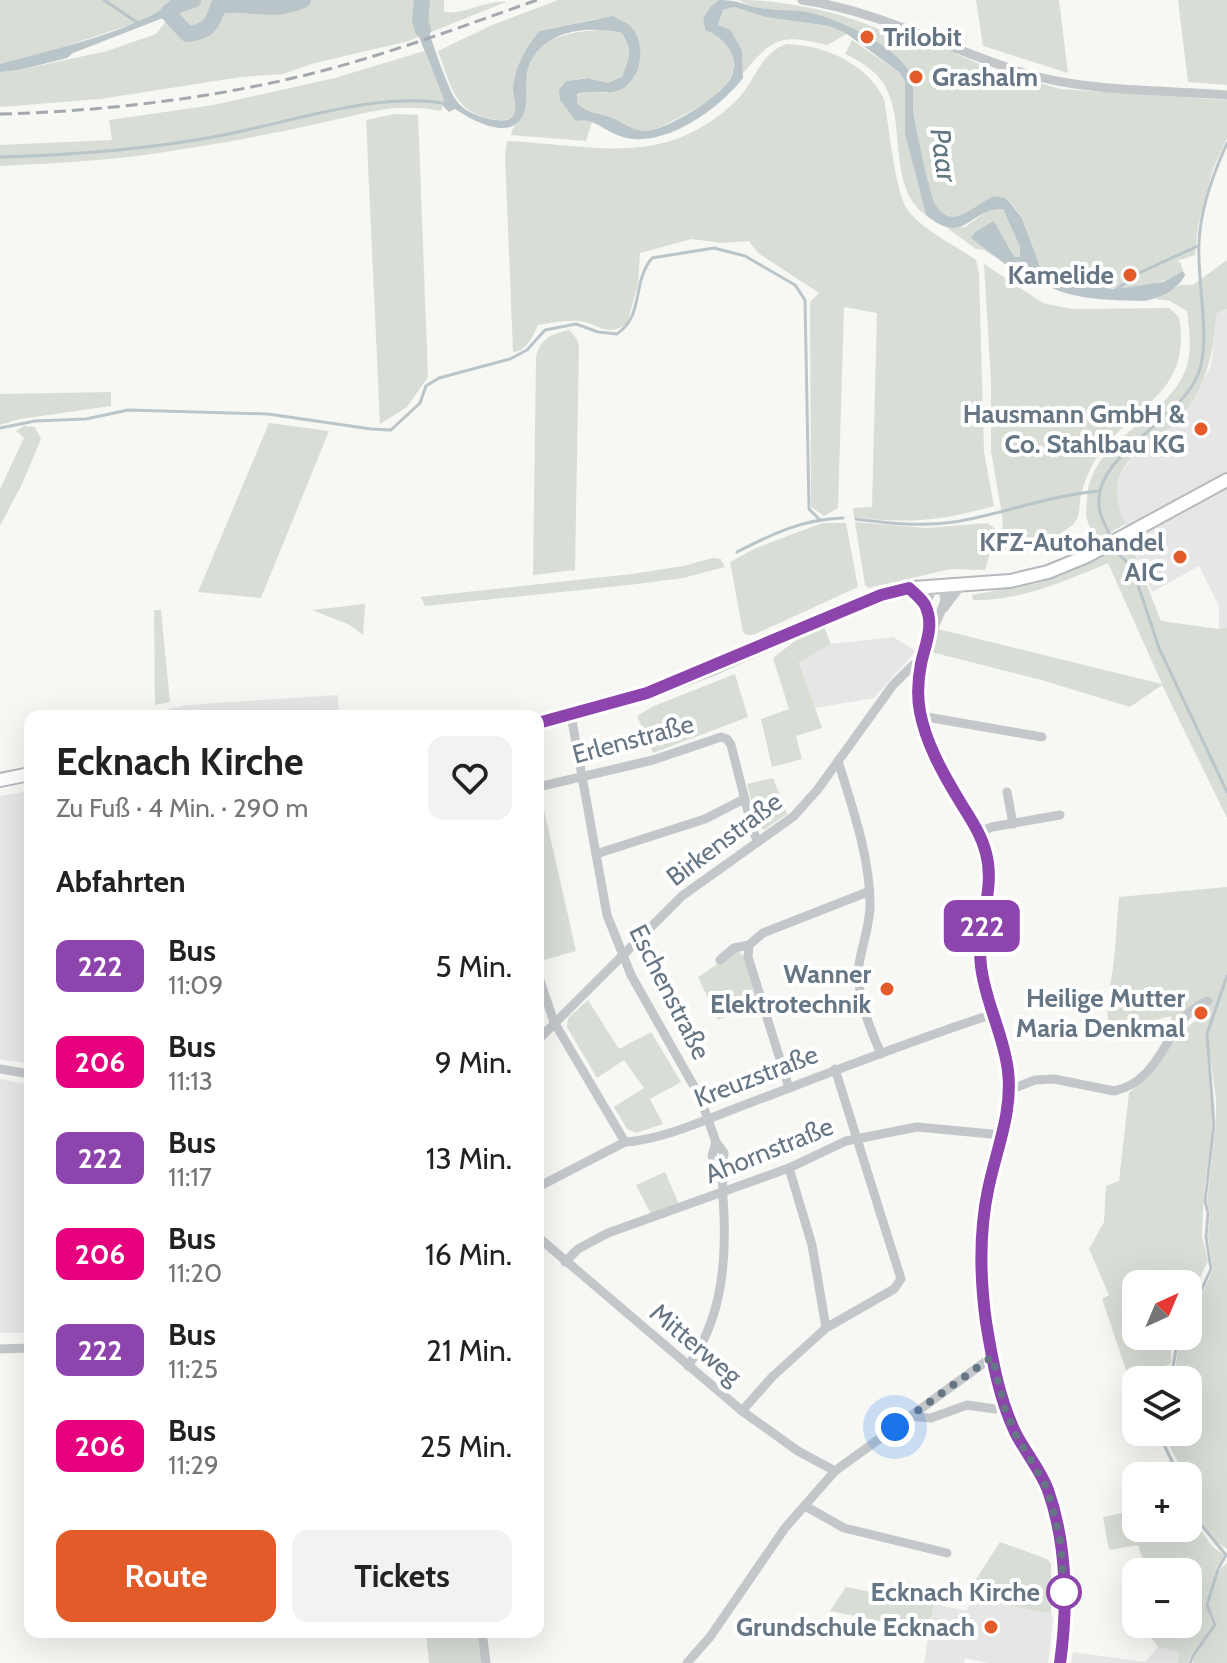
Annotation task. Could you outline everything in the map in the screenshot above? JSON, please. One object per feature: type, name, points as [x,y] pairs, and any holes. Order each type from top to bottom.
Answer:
[{"type":"main road","points":[[544,722],[647,693],[881,595],[909,588],[1034,576],[1061,567],[1101,549],[1227,480]]},
{"type":"main road","points":[[0,780],[24,775]]},
{"type":"street","points":[[802,0],[861,13],[984,60],[1067,83],[1227,95]]},
{"type":"street","points":[[962,584],[942,611],[930,636],[918,686],[921,716],[938,762],[979,832],[990,877],[981,934],[980,964],[1006,1060],[1009,1090],[981,1238],[982,1285],[992,1357],[1005,1409],[1016,1435],[1047,1488],[1056,1519],[1062,1559],[1064,1610],[1060,1663]]},
{"type":"street","points":[[930,636],[926,608],[930,594],[938,585],[944,594],[942,611]]},
{"type":"street","points":[[909,588],[926,608]]},
{"type":"street","name":"Birkenstraße","points":[[544,1033],[682,896],[794,816],[818,789],[893,685],[913,665],[922,662]]},
{"type":"street","name":"Eschenstraße","points":[[571,715],[607,915],[631,975],[677,1054],[709,1118],[716,1142],[724,1153],[721,1169],[721,1284],[712,1322],[688,1366]]},
{"type":"street","points":[[921,716],[1042,737]]},
{"type":"street","name":"Erlenstraße","points":[[544,786],[653,760],[721,737],[731,745],[758,842]]},
{"type":"street","points":[[838,761],[863,848],[870,891],[859,981],[862,1001],[881,1054]]},
{"type":"street","points":[[1007,792],[1013,824]]},
{"type":"street","points":[[596,854],[705,819],[744,799]]},
{"type":"street","points":[[979,832],[1060,815]]},
{"type":"street","points":[[720,960],[734,948],[749,945],[763,933],[870,891]]},
{"type":"street","points":[[749,945],[748,957],[789,1088]]},
{"type":"street","points":[[544,997],[554,1022],[625,1142]]},
{"type":"street","points":[[1009,1090],[1045,1079],[1114,1091],[1131,1085],[1150,1070],[1189,1014],[1208,1001]]},
{"type":"street","name":"Kreuzstraße","points":[[544,1184],[625,1142],[638,1141],[709,1118],[835,1069],[993,1014]]},
{"type":"street","points":[[0,1069],[24,1073]]},
{"type":"street","points":[[742,1411],[772,1377],[826,1328],[894,1289],[901,1279],[835,1069]]},
{"type":"street","name":"Ahornstraße","points":[[565,1262],[578,1249],[608,1233],[723,1194],[846,1141],[917,1127],[1002,1135]]},
{"type":"street","points":[[789,1168],[812,1245],[826,1328]]},
{"type":"street","name":"Mitterweg","points":[[544,1243],[742,1411],[798,1451],[835,1471]]},
{"type":"street","points":[[0,1349],[24,1348]]},
{"type":"street","points":[[687,1663],[730,1609],[769,1550],[835,1471],[992,1357]]},
{"type":"street","points":[[908,1416],[931,1418],[967,1405],[995,1409]]},
{"type":"street","points":[[805,1506],[844,1528],[947,1553]]},
{"type":"street","points":[[483,1638],[486,1663]]},
{"type":"shaded area","points":[[0,0],[444,0],[444,12],[506,2],[409,41],[315,63],[283,74],[241,77],[100,99],[0,107],[0,72],[107,51],[156,34],[175,10],[54,50],[0,64]]},
{"type":"shaded area","points":[[177,0],[184,0],[187,6],[67,58],[0,72],[0,64],[116,30]]},
{"type":"shaded area","points":[[558,0],[721,0],[710,7],[703,18],[705,30],[721,38],[729,48],[733,64],[731,75],[708,101],[653,130],[634,129],[589,111],[577,104],[577,95],[607,93],[635,77],[631,27],[596,19],[539,31],[518,65],[513,91],[516,110],[511,118],[485,118],[464,106],[451,87],[438,51],[490,26]]},
{"type":"shaded area","points":[[719,0],[822,16],[866,35],[893,53],[912,77],[914,116],[927,179],[933,200],[946,216],[961,215],[994,196],[1006,198],[1022,218],[1041,270],[1083,286],[1116,289],[1163,282],[1183,271],[1185,275],[1168,292],[1144,301],[1074,295],[1043,284],[1017,261],[1015,268],[1009,267],[971,238],[975,232],[994,221],[1012,253],[1020,257],[1020,247],[1003,209],[992,210],[967,224],[950,228],[926,215],[905,134],[905,81],[899,72],[847,34],[829,26],[765,17],[734,7],[723,10],[718,25],[731,30],[742,51],[743,78],[720,102],[689,124],[673,132],[639,139],[617,135],[589,121],[576,121],[560,100],[559,90],[566,81],[588,78],[608,83],[622,77],[629,55],[622,33],[594,30],[566,33],[543,46],[528,69],[526,106],[521,118],[505,128],[473,120],[455,109],[449,112],[443,106],[444,99],[415,27],[417,11],[424,12],[443,71],[459,104],[479,116],[504,120],[514,114],[516,71],[539,31],[613,16],[628,25],[639,41],[638,68],[629,84],[622,89],[577,94],[577,103],[589,111],[644,131],[665,126],[692,112],[717,94],[731,77],[732,54],[724,42],[705,30],[703,18]]},
{"type":"shaded area","points":[[739,0],[782,3],[827,12],[871,26],[909,45],[913,35],[993,70],[1061,89],[1227,100],[1227,138],[1213,169],[1198,225],[1195,255],[1177,261],[1181,263],[1183,271],[1148,285],[1098,288],[1051,277],[1038,265],[1022,218],[1006,198],[994,196],[957,217],[940,213],[931,195],[923,165],[911,75],[900,60],[873,39],[839,23],[806,13],[758,7]]},
{"type":"shaded area","points":[[976,0],[1059,0],[1068,73],[983,46]]},
{"type":"shaded area","points":[[1178,0],[1227,0],[1227,85],[1188,82]]},
{"type":"shaded area","points":[[734,7],[765,17],[829,26],[847,34],[827,45],[798,40],[779,41],[763,52],[743,73],[734,35],[731,30],[718,25],[723,10]]},
{"type":"shaded area","points":[[604,29],[622,33],[629,61],[624,74],[612,82],[586,78],[566,81],[583,120],[592,122],[586,141],[511,135],[526,108],[528,70],[540,49],[558,37]]},
{"type":"shaded area","points":[[852,40],[899,72],[905,81],[905,134],[926,215],[913,203],[906,187],[889,95],[874,72],[845,54]]},
{"type":"shaded area","points":[[787,44],[816,48],[843,59],[856,66],[877,87],[884,99],[896,176],[905,205],[925,227],[976,260],[979,274],[984,452],[994,506],[925,520],[854,517],[853,508],[872,507],[877,313],[844,307],[838,508],[824,516],[811,507],[810,307],[811,301],[819,293],[758,253],[749,241],[721,243],[692,239],[640,253],[638,284],[627,324],[613,330],[578,321],[538,325],[526,346],[513,352],[507,141],[627,148],[655,145],[682,137],[708,123],[735,102],[770,54]]},
{"type":"shaded area","points":[[424,51],[445,99],[441,111],[409,108],[381,110],[160,153],[0,166],[0,145],[112,140],[109,120],[213,105],[335,78]]},
{"type":"shaded area","points":[[395,114],[418,115],[428,377],[407,407],[380,424],[366,120]]},
{"type":"shaded area","points":[[990,209],[1003,209],[1020,247],[1020,257],[1012,253],[994,221],[984,246],[995,257],[976,249],[947,228],[965,227]]},
{"type":"shaded area","points":[[1227,260],[1227,309],[1217,313],[1211,353],[1200,388],[1179,419],[1126,464],[1117,496],[1125,524],[1098,540],[1086,515],[1091,478],[1115,444],[1178,385],[1189,359],[1187,311],[1170,301],[1155,299],[1180,285],[1193,285]]},
{"type":"shaded area","points":[[984,264],[1043,303],[1072,309],[1169,308],[1179,317],[1181,343],[1169,381],[1096,459],[1085,482],[1076,521],[1046,540],[1000,552],[1003,521],[991,451],[991,381]]},
{"type":"shaded area","points":[[1227,309],[1227,627],[1219,629],[1219,606],[1199,566],[1152,592],[1130,542],[1115,496],[1120,475],[1133,457],[1185,413],[1211,366],[1217,313]]},
{"type":"shaded area","points":[[569,330],[579,347],[575,570],[533,575],[536,357],[548,338]]},
{"type":"shaded area","points":[[111,392],[111,406],[20,419],[0,425],[0,394]]},
{"type":"shaded area","points":[[269,423],[329,431],[261,598],[198,592]]},
{"type":"shaded area","points":[[24,426],[35,427],[41,439],[0,526],[0,489],[24,438],[16,431]]},
{"type":"shaded area","points":[[855,522],[926,528],[987,523],[997,530],[985,570],[951,569],[868,588]]},
{"type":"shaded area","points":[[822,523],[846,523],[858,587],[753,635],[746,635],[730,562],[756,548]]},
{"type":"shaded area","points":[[1130,542],[1161,621],[1219,629],[1227,627],[1227,818],[1162,685],[1130,707],[1038,679],[931,652],[938,629],[1162,684],[1108,563],[1025,593],[973,600],[972,595],[1037,583]]},
{"type":"shaded area","points":[[721,559],[725,567],[683,578],[425,606],[421,597],[632,574]]},
{"type":"shaded area","points":[[365,604],[363,635],[350,625],[312,610]]},
{"type":"shaded area","points":[[154,610],[161,610],[170,702],[155,705]]},
{"type":"shaded area","points":[[824,627],[831,644],[799,662],[822,728],[796,736],[802,759],[772,767],[761,719],[789,709],[773,658],[796,640]]},
{"type":"shaded area","points":[[893,637],[916,651],[874,698],[815,708],[799,661],[831,644]]},
{"type":"shaded area","points":[[735,674],[748,717],[653,753],[637,716],[654,706]]},
{"type":"shaded area","points":[[338,695],[339,710],[167,710],[187,705]]},
{"type":"shaded area","points":[[773,778],[787,814],[764,830],[757,824],[747,784]]},
{"type":"shaded area","points":[[24,792],[24,1063],[0,1059],[0,796]]},
{"type":"shaded area","points":[[544,810],[576,951],[544,960]]},
{"type":"shaded area","points":[[1227,887],[1227,1549],[1215,1541],[1202,1524],[1202,1462],[1178,1462],[1170,1446],[1202,1446],[1202,1366],[1176,1366],[1178,1350],[1202,1350],[1202,1294],[1213,1270],[1207,1201],[1216,1099],[1207,1032],[1213,1125],[1204,1191],[1202,1236],[1208,1261],[1202,1273],[1202,1270],[1122,1270],[1122,1350],[1171,1350],[1171,1363],[1166,1366],[1125,1366],[1102,1299],[1109,1295],[1089,1249],[1104,1222],[1106,1186],[1119,1181],[1129,1093],[1178,1034],[1199,1018],[1205,1000],[1171,1032],[1171,1016],[1111,1031],[1107,1007],[1119,897]]},
{"type":"shaded area","points":[[738,950],[744,957],[758,1004],[718,1020],[698,977]]},
{"type":"shaded area","points":[[588,1000],[619,1049],[651,1032],[681,1082],[650,1099],[663,1124],[636,1133],[627,1129],[614,1107],[644,1088],[624,1060],[597,1078],[567,1027],[568,1018]]},
{"type":"shaded area","points":[[0,1079],[24,1084],[24,1333],[0,1333]]},
{"type":"shaded area","points":[[665,1172],[679,1204],[651,1214],[636,1185]]},
{"type":"shaded area","points":[[1122,1513],[1122,1542],[1202,1542],[1202,1532],[1224,1555],[1205,1603],[1213,1625],[1188,1663],[1178,1663],[1179,1652],[1158,1647],[1151,1638],[1202,1638],[1202,1558],[1142,1558],[1138,1545],[1109,1550],[1103,1517]]},
{"type":"shaded area","points":[[1000,1542],[1047,1559],[1051,1564],[1051,1614],[970,1597],[976,1579]]},
{"type":"shaded area","points":[[1227,1563],[1227,1663],[1193,1663],[1195,1655],[1217,1625],[1208,1605],[1219,1570]]},
{"type":"shaded area","points":[[846,1587],[934,1604],[929,1631],[830,1611]]},
{"type":"shaded area","name":"Grundschule Ecknach","points":[[970,1597],[1051,1614],[1048,1663],[988,1663],[965,1658],[964,1663],[924,1663],[934,1604],[967,1611]]},
{"type":"shaded area","points":[[427,1638],[479,1638],[483,1663],[429,1663]]},
{"type":"shaded area","points":[[1158,1647],[1180,1652],[1178,1663],[1071,1663],[1073,1652],[1145,1662]]},
{"type":"waterway","points":[[104,0],[138,23]]},
{"type":"waterway","name":"Paar","points":[[169,12],[193,0]]},
{"type":"waterway","name":"Paar","points":[[168,13],[187,34],[208,26],[218,6],[270,7],[303,0]]},
{"type":"waterway","name":"Paar","points":[[422,0],[420,21],[423,30]]},
{"type":"waterway","points":[[0,157],[106,151],[186,142],[361,105],[420,101],[447,104]]},
{"type":"waterway","points":[[1112,539],[1099,509],[1101,486],[1126,451],[1180,402],[1193,384],[1201,365],[1204,336],[1200,230],[1208,192],[1227,143]]},
{"type":"waterway","points":[[1114,291],[1139,273],[1198,246]]},
{"type":"waterway","points":[[0,428],[35,421],[86,419],[128,410],[268,414],[391,430],[420,403],[426,386],[439,378],[510,359],[527,350],[545,330],[576,324],[598,332],[617,334],[631,317],[642,278],[652,258],[714,248],[745,256],[795,285],[805,300],[809,509],[819,519]]},
{"type":"waterway","points":[[856,519],[905,524],[942,523],[973,519],[1063,496],[1100,491]]},
{"type":"waterway","points":[[737,552],[801,524],[843,518]]},
{"type":"waterway","points":[[1114,547],[1132,567],[1159,648],[1227,792]]},
{"type":"waterway","points":[[1202,1289],[1211,1269],[1205,1201],[1214,1125],[1207,1034],[1227,976]]},
{"type":"waterway","points":[[1173,1366],[1176,1350]]},
{"type":"waterway","points":[[1165,1446],[1172,1462]]},
{"type":"waterway","points":[[1190,1663],[1215,1625],[1207,1605],[1218,1569],[1226,1555],[1202,1526]]},
{"type":"railway","points":[[0,114],[126,106],[251,87],[359,61],[537,0]]},
{"type":"bus line","name":"222","points":[[544,722],[647,693],[900,589],[909,588],[923,602],[930,636],[918,686],[921,716],[938,762],[979,832],[989,865],[980,964],[1006,1060],[1009,1103],[985,1206],[981,1238],[982,1285],[992,1357],[1005,1409],[1016,1435],[1047,1488],[1060,1538],[1064,1610],[1060,1663]]},
{"type":"place","name":"Trilobit","points":[[867,37]]},
{"type":"place","name":"Grashalm","points":[[916,77]]},
{"type":"place","name":"Kamelide","points":[[1130,275]]},
{"type":"place","name":"Hausmann GmbH & Co. Stahlbau KG","points":[[1201,429]]},
{"type":"place","name":"KFZ-Autohandel AIC","points":[[1180,557]]},
{"type":"place","name":"Wanner Elektrotechnik","points":[[887,989]]},
{"type":"place","name":"Heilige Mutter Maria Denkmal","points":[[1201,1013]]},
{"type":"place","name":"Ecknach Kirche","points":[[1064,1592]]},
{"type":"place","name":"Grundschule Ecknach","points":[[991,1627]]},
{"type":"route","points":[[895,1427],[992,1357],[1005,1409],[1016,1435],[1047,1488],[1060,1538],[1064,1592]]}]
